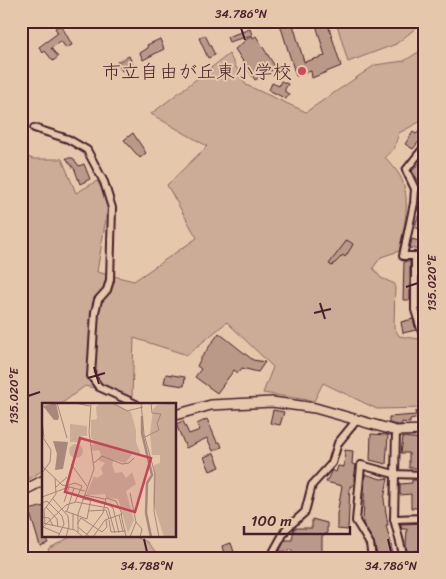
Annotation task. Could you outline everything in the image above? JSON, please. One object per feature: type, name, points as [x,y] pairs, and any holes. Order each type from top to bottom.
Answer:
[{"type":"street","points":[[34,128],[68,139],[87,150],[104,182],[112,208],[110,280],[106,290],[98,300],[95,312],[91,376],[99,387],[134,403]]},
{"type":"street","points":[[425,146],[406,170],[415,189],[403,256],[425,256]]},
{"type":"street","points":[[415,256],[415,310],[425,342]]},
{"type":"street","points":[[176,415],[211,405],[272,402],[315,408],[396,431],[425,430]]},
{"type":"street","points":[[270,558],[286,529],[305,512],[312,485],[332,463],[338,443],[356,421]]},
{"type":"street","points":[[396,431],[394,519],[404,558]]},
{"type":"street","points":[[372,558],[370,544],[356,521],[361,465],[394,474],[425,475]]},
{"type":"street","points":[[21,492],[42,481]]},
{"type":"street","points":[[394,519],[425,518]]},
{"type":"shaded area","points":[[336,21],[414,21],[416,28],[396,44],[348,62]]},
{"type":"shaded area","points":[[425,48],[425,119],[399,133],[394,149],[385,157],[395,168],[404,185],[406,213],[399,251],[381,257],[373,268],[381,278],[395,284],[394,327],[399,336],[419,339],[425,356],[425,408],[377,409],[323,383],[314,401],[263,393],[273,367],[227,322],[187,355],[134,338],[132,397],[85,386],[62,403],[42,403],[42,470],[28,480],[21,453],[21,154],[33,159],[62,159],[76,193],[97,181],[109,200],[97,272],[134,281],[197,238],[167,185],[207,146],[151,114],[229,54],[246,85],[306,112],[375,65],[404,61]]},
{"type":"shaded area","points":[[72,536],[134,536],[147,542],[161,558],[51,558],[48,549]]},
{"type":"building","points":[[279,21],[292,21],[304,62],[325,56],[315,21],[327,21],[341,66],[312,78],[311,71],[296,76]]},
{"type":"building","points":[[61,25],[72,45],[66,48],[61,41],[51,48],[58,57],[53,61],[39,47],[58,33],[55,28]]},
{"type":"building","points":[[250,29],[252,35],[229,42],[227,37]]},
{"type":"building","points":[[205,35],[215,55],[208,58],[199,38]]},
{"type":"building","points":[[252,35],[253,38],[256,36],[276,68],[255,80],[235,49]]},
{"type":"building","points":[[160,39],[164,49],[143,60],[140,53],[148,48],[147,45]]},
{"type":"building","points":[[129,56],[133,65],[122,71],[117,62]]},
{"type":"building","points":[[281,81],[288,84],[285,92],[289,94],[286,99],[269,90],[272,83],[279,86]]},
{"type":"building","points":[[425,126],[425,134],[413,149],[405,144],[413,132],[416,134]]},
{"type":"building","points":[[133,133],[146,153],[140,158],[124,140]]},
{"type":"building","points":[[425,157],[425,191],[412,171]]},
{"type":"building","points":[[66,158],[73,158],[79,166],[84,164],[90,179],[80,184],[75,170]]},
{"type":"building","points":[[425,201],[425,222],[422,230],[414,227],[420,212],[418,211],[420,204],[422,205]]},
{"type":"building","points":[[412,239],[425,243],[425,251],[410,248]]},
{"type":"building","points":[[347,240],[353,244],[351,248],[345,257],[343,255],[332,266],[329,264]]},
{"type":"building","points":[[404,261],[410,261],[410,300],[403,300]]},
{"type":"building","points":[[420,262],[425,263],[425,324],[420,309]]},
{"type":"building","points":[[413,319],[416,330],[403,333],[401,322]]},
{"type":"building","points":[[219,333],[253,360],[265,362],[258,372],[242,368],[238,373],[234,370],[217,393],[195,377],[201,369],[197,366],[201,358]]},
{"type":"building","points":[[166,374],[185,377],[184,386],[164,383]]},
{"type":"building","points":[[273,410],[284,412],[280,425],[270,423]]},
{"type":"building","points":[[422,411],[424,417],[410,420],[410,423],[402,422],[402,425],[397,425],[389,423],[389,417],[416,415],[415,412]]},
{"type":"building","points":[[207,419],[217,442],[220,442],[222,447],[213,451],[207,438],[186,448],[176,424],[183,421],[189,434],[200,430],[197,424]]},
{"type":"building","points":[[371,434],[388,435],[386,464],[370,460]]},
{"type":"building","points":[[403,437],[421,439],[425,468],[409,468],[409,453],[401,453]]},
{"type":"building","points":[[345,450],[353,451],[352,464],[356,465],[353,486],[350,486],[348,530],[337,529],[337,514],[342,486],[326,482],[332,470],[336,472],[338,466],[344,467]]},
{"type":"building","points":[[214,453],[220,467],[210,471],[204,457]]},
{"type":"building","points":[[365,474],[381,479],[388,478],[384,500],[388,525],[386,525],[394,558],[388,558],[386,553],[377,555],[374,542],[363,523]]},
{"type":"building","points":[[412,480],[420,480],[420,484],[425,484],[425,508],[411,508],[411,494],[400,495],[400,484],[412,483]]},
{"type":"building","points":[[42,507],[42,536],[44,536],[48,543],[40,546],[29,510]]},
{"type":"building","points":[[312,519],[327,523],[327,533],[322,536],[322,553],[309,552],[309,558],[292,558],[292,550],[279,552],[285,540],[292,540],[294,528],[312,528]]},
{"type":"building","points":[[425,523],[424,550],[413,551],[413,556],[408,555],[406,546],[407,529],[402,529],[400,524]]},
{"type":"building","points":[[231,543],[236,558],[225,558],[222,546]]},
{"type":"place","name":"市立自由が丘東小学校","points":[[302,71]]}]
